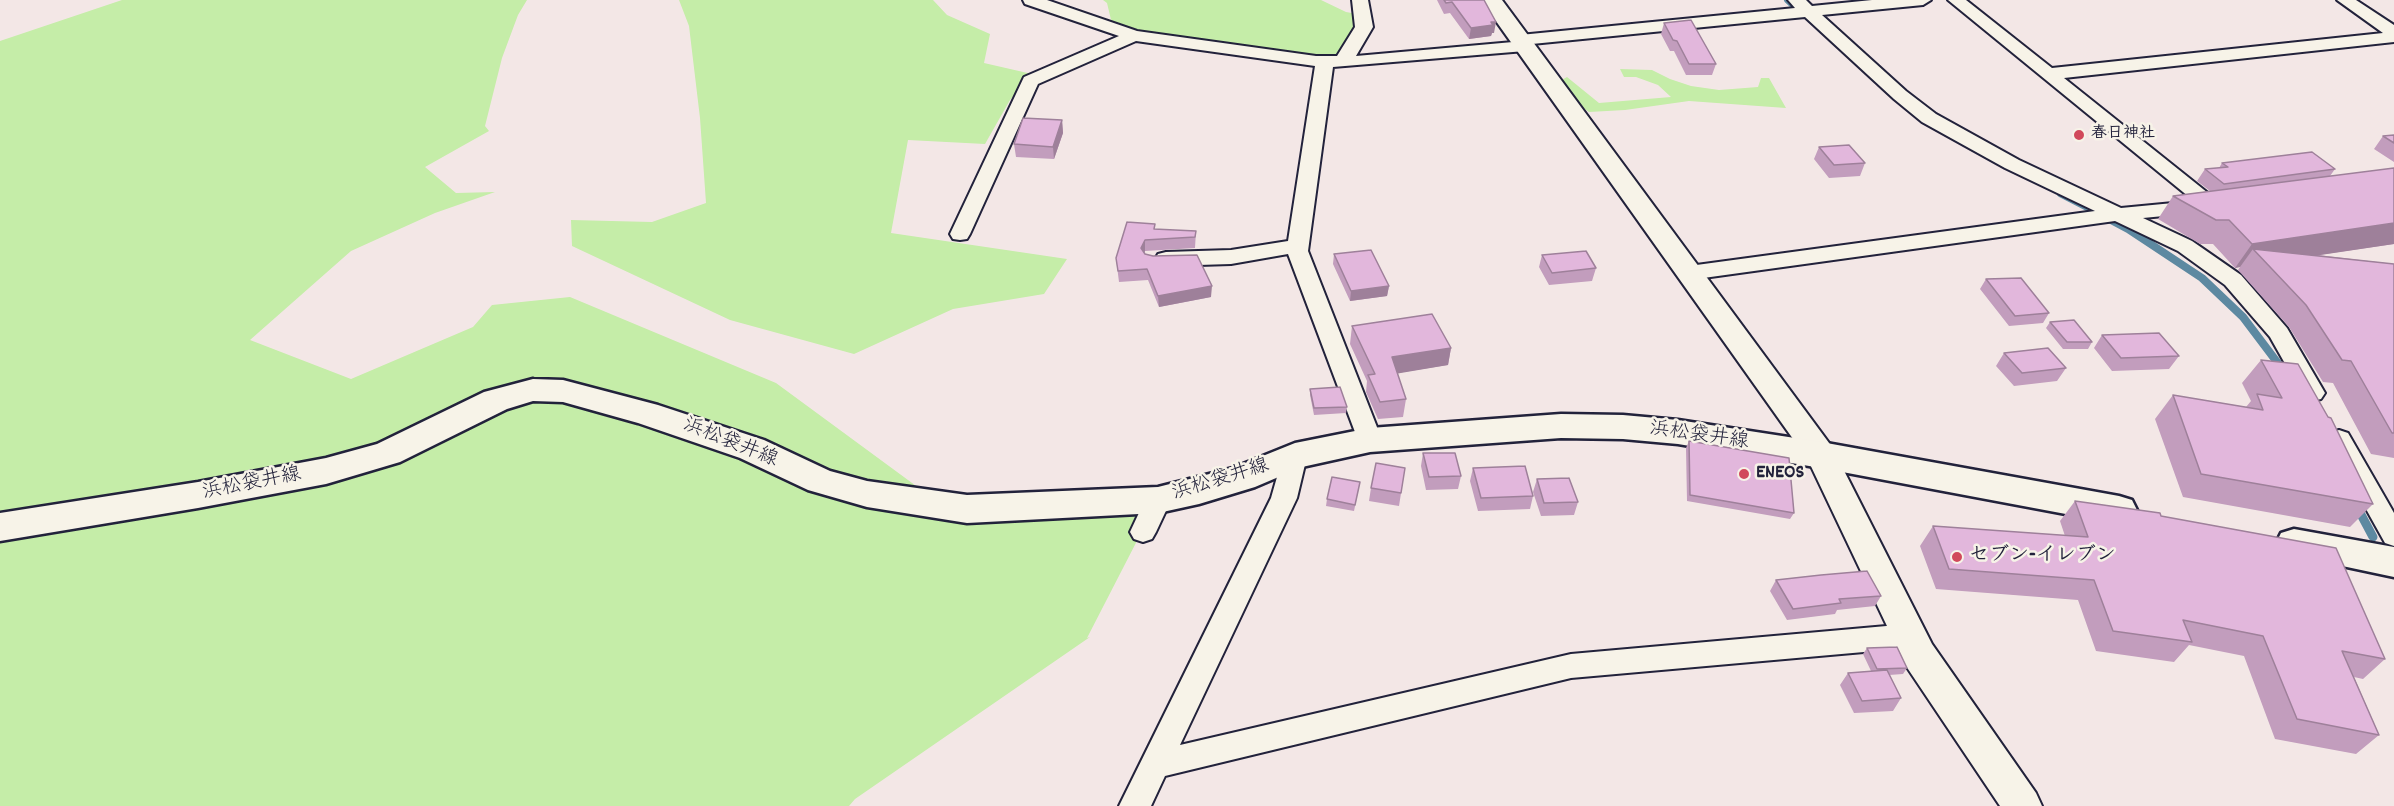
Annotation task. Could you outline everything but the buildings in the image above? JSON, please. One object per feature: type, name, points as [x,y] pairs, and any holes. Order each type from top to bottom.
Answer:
[{"type":"main road","name":"浜松袋井線","points":[[0,528],[326,471],[388,453],[496,400],[532,390],[572,393],[646,413],[752,449],[820,482],[867,494],[967,508],[1158,500],[1243,478],[1295,456],[1370,440],[1561,426],[1623,427],[1678,432],[1821,455],[2152,517]]},
{"type":"main road","points":[[2267,538],[2394,562]]},
{"type":"street","points":[[1031,0],[1134,36],[1334,61],[1522,43],[1802,6],[1923,0]]},
{"type":"street","points":[[1360,0],[1364,27],[1334,61],[1297,252],[1370,440]]},
{"type":"street","points":[[1491,0],[1821,455],[1919,655],[2022,806]]},
{"type":"street","points":[[1956,0],[2211,205]]},
{"type":"street","points":[[2345,0],[2394,35]]},
{"type":"street","points":[[1802,6],[1900,95],[1929,118],[2012,164],[2185,246],[2233,280],[2279,333],[2394,536]]},
{"type":"street","points":[[2048,74],[2394,35]]},
{"type":"street","points":[[960,234],[1030,81],[1134,36]]},
{"type":"street","points":[[1689,273],[2119,214],[2234,202]]},
{"type":"street","points":[[1154,258],[1231,257],[1298,246]]},
{"type":"street","points":[[1135,806],[1284,498],[1295,456]]},
{"type":"street","points":[[1143,532],[1158,500]]},
{"type":"street","points":[[1155,765],[1571,666],[1909,636]]},
{"type":"green space","points":[[122,0],[527,0],[518,15],[502,58],[485,126],[489,131],[425,167],[456,193],[495,192],[435,213],[351,251],[250,340],[351,379],[473,327],[492,305],[570,297],[776,383],[942,505],[1158,500],[1087,638],[1090,637],[855,799],[849,806],[0,806],[0,41]]},
{"type":"green space","points":[[679,0],[933,0],[947,15],[990,34],[984,63],[1032,74],[1010,100],[985,144],[908,140],[891,233],[1067,259],[1044,294],[953,309],[854,354],[730,320],[572,246],[571,220],[652,222],[706,203],[700,118],[689,26]]},
{"type":"green space","points":[[1103,0],[1321,0],[1346,12],[1363,15],[1343,62],[1113,28],[1107,3]]},
{"type":"green space","points":[[1620,69],[1652,70],[1691,86],[1719,90],[1758,87],[1761,78],[1769,78],[1786,108],[1689,101],[1625,110],[1589,112],[1579,105],[1560,81],[1567,77],[1599,103],[1671,97],[1658,85],[1636,77],[1624,77]]},
{"type":"waterway","points":[[1787,0],[1801,13]]},
{"type":"waterway","points":[[2060,194],[2101,215]]},
{"type":"waterway","points":[[2098,213],[2128,229],[2202,278],[2243,317],[2283,370]]},
{"type":"waterway","points":[[2357,507],[2373,537]]},
{"type":"place","name":"春日神社","points":[[2079,135]]},
{"type":"place","name":"ENEOS","points":[[1744,474]]},
{"type":"place","name":"セブン-イレブン","points":[[1957,557]]}]
